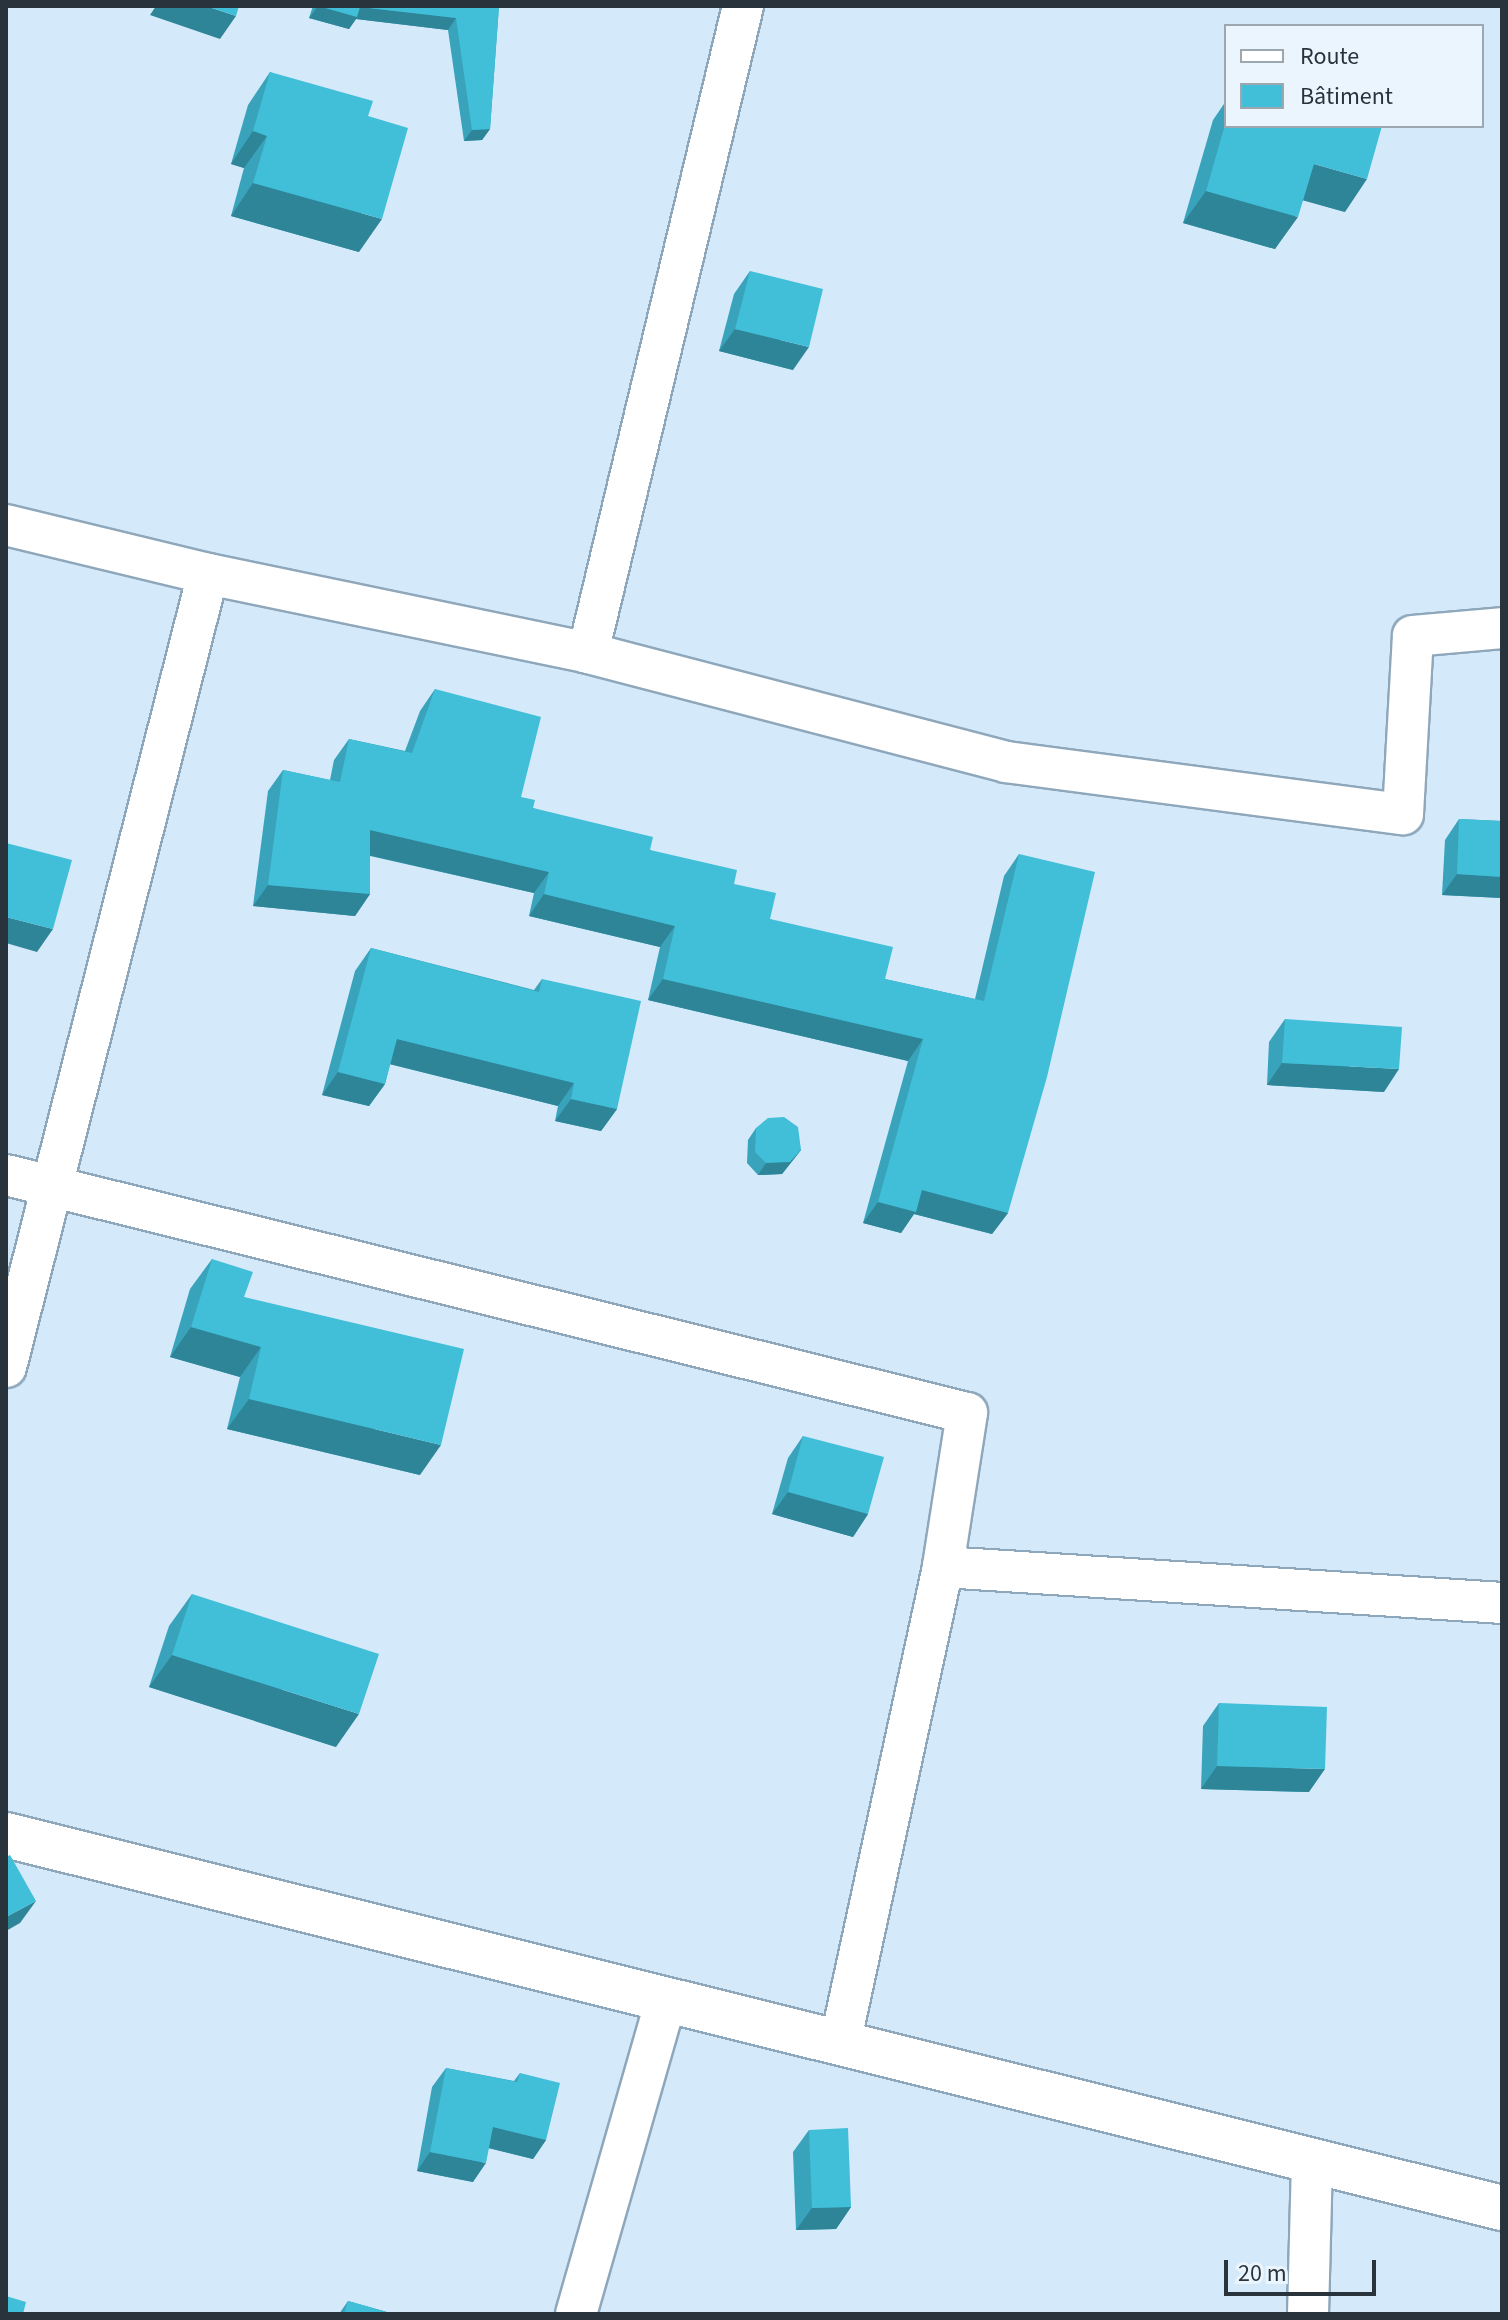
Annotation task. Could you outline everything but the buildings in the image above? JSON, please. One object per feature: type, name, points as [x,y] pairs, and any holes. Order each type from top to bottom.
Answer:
[{"type":"street","points":[[588,653],[743,6]]},
{"type":"street","points":[[6,525],[208,574],[588,653],[1006,762],[1403,814],[1413,636],[1502,628]]},
{"type":"street","points":[[6,1367],[208,574]]},
{"type":"street","points":[[6,1175],[967,1413],[943,1567],[840,2044]]},
{"type":"street","points":[[943,1567],[1502,1603]]},
{"type":"street","points":[[6,1835],[1502,2208]]},
{"type":"street","points":[[576,2314],[666,2000]]},
{"type":"street","points":[[1308,2314],[1312,2162]]}]
